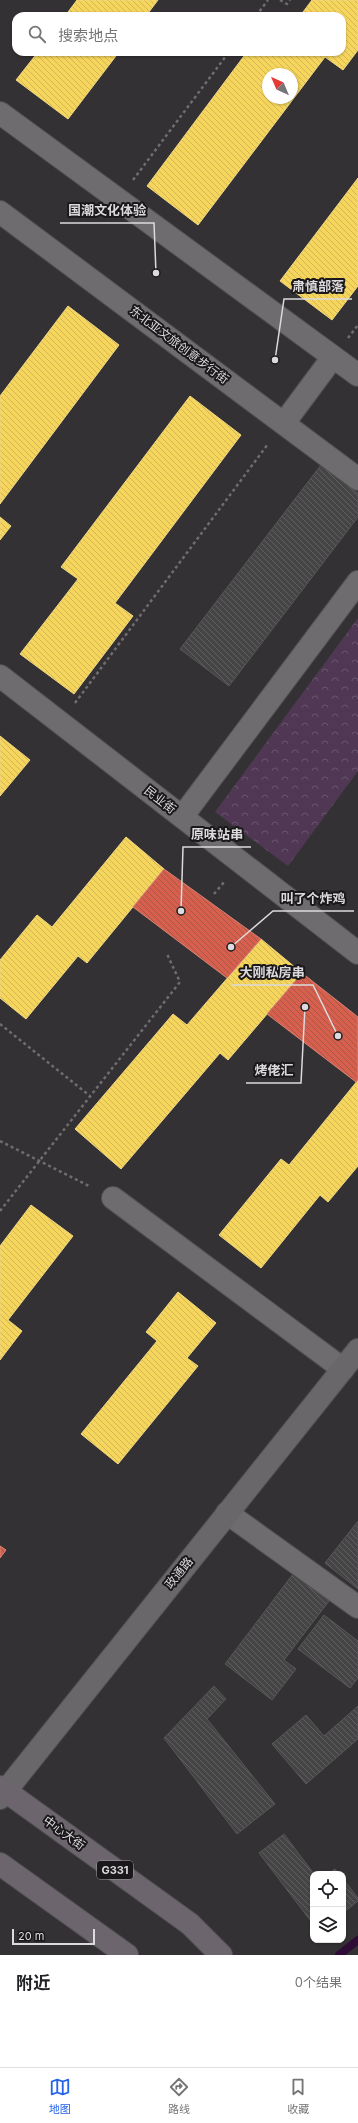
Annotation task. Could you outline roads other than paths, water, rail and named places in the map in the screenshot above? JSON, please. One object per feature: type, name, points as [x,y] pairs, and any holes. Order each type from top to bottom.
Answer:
[{"type":"highway","name":"中心大街","points":[[1,1792],[190,1924],[221,1955]]},
{"type":"highway","points":[[0,1864],[127,1955]]},
{"type":"main road","name":"政通路","points":[[1,1792],[358,1350]]},
{"type":"street","points":[[0,113],[358,375]]},
{"type":"street","name":"东北亚文旅创意步行街","points":[[0,212],[358,479]]},
{"type":"street","points":[[284,423],[334,357]]},
{"type":"street","points":[[182,817],[358,582]]},
{"type":"street","name":"民业街","points":[[0,676],[358,953]]},
{"type":"street","points":[[113,1198],[343,1369]]},
{"type":"street","points":[[227,1513],[358,1607]]},
{"type":"waterway","points":[[339,1955],[358,1940]]},
{"type":"place","name":"国潮文化体验","points":[[156,273]]},
{"type":"place","name":"肃慎部落","points":[[275,360]]},
{"type":"place","name":"原味站串","points":[[181,911]]},
{"type":"place","name":"叫了个炸鸡","points":[[231,947]]},
{"type":"place","name":"烤佬汇","points":[[305,1007]]},
{"type":"place","name":"大刚私房串","points":[[338,1036]]}]
